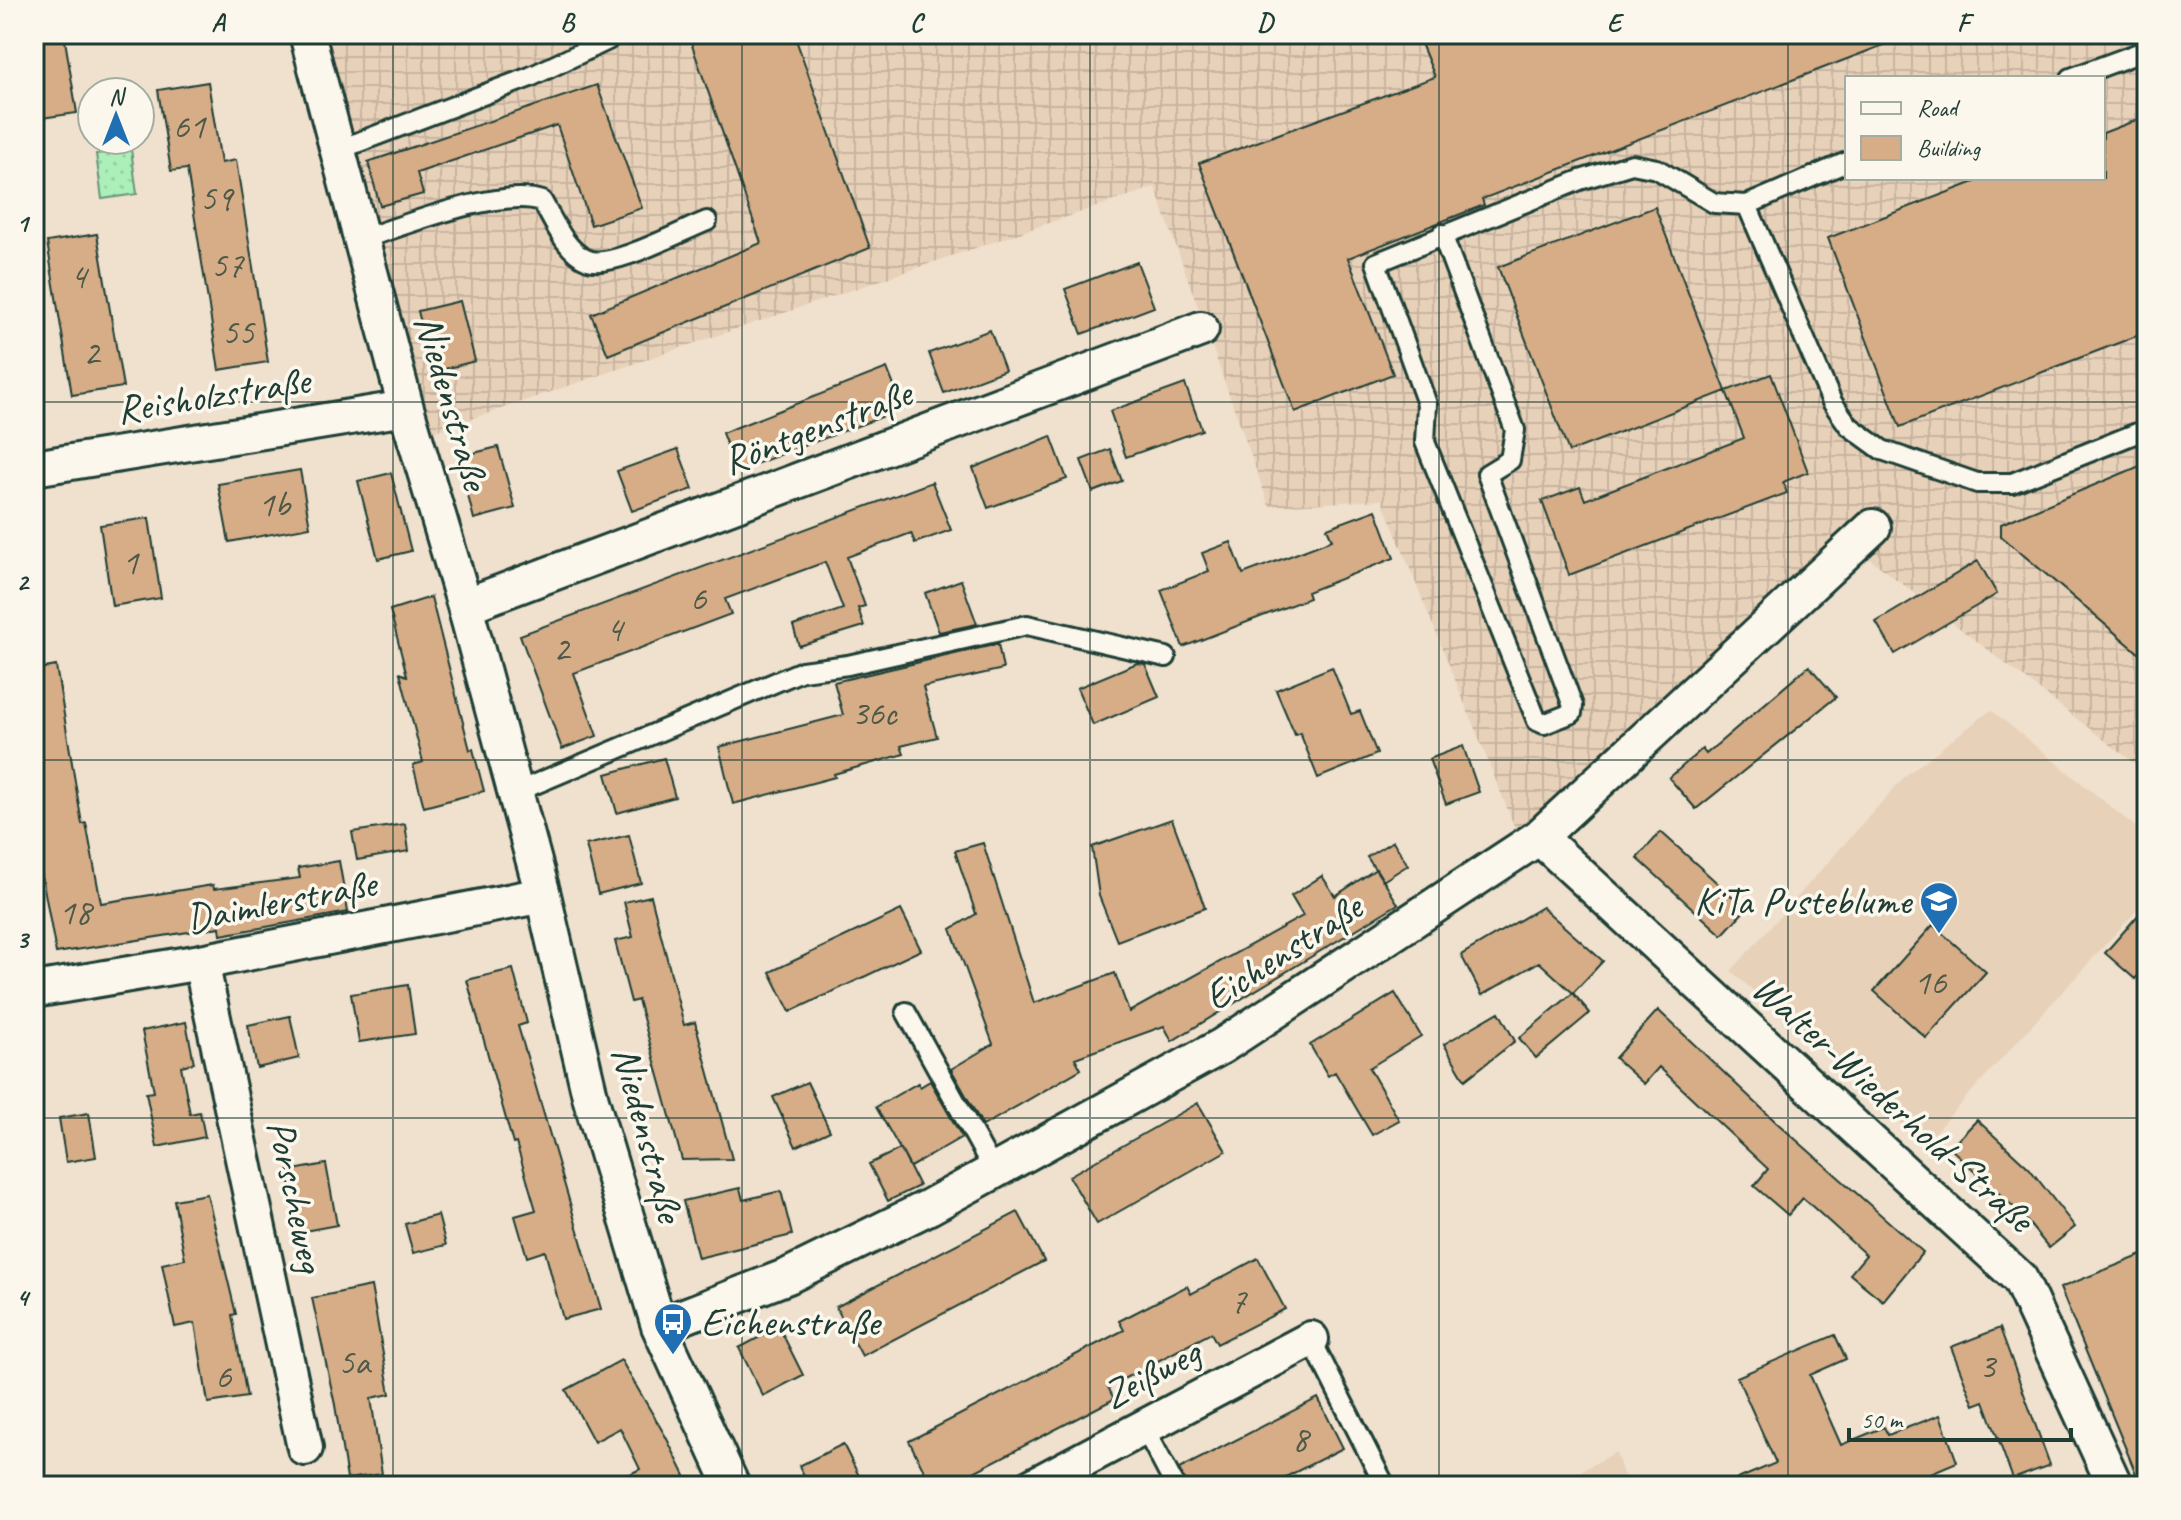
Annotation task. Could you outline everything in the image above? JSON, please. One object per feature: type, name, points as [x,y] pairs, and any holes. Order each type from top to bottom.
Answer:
[{"type":"street","name":"Niedenstraße","points":[[307,34],[406,408],[465,606],[543,895],[591,1100],[659,1326],[732,1486]]},
{"type":"street","name":"Röntgenstraße","points":[[465,606],[1201,329]]},
{"type":"street","name":"Reisholzstraße","points":[[34,468],[406,408]]},
{"type":"street","name":"Eichenstraße","points":[[659,1326],[788,1276],[994,1171],[1222,1046],[1539,837],[1873,527]]},
{"type":"street","name":"Walter-Wiederhold-Straße","points":[[1539,837],[2020,1279],[2115,1486]]},
{"type":"street","name":"Daimlerstraße","points":[[34,990],[201,962],[543,895]]},
{"type":"street","name":"Porscheweg","points":[[201,962],[305,1448]]},
{"type":"street","name":"Zeißweg","points":[[1033,1486],[1311,1339]]},
{"type":"lane","points":[[338,150],[530,77],[608,40]]},
{"type":"lane","points":[[2076,76],[2147,50]]},
{"type":"lane","points":[[1442,234],[1515,430],[1510,460],[1487,474],[1573,706],[1572,713],[1544,724],[1537,721],[1425,442],[1427,404],[1376,263],[1442,234],[1580,180],[1632,164],[1657,169],[1714,203],[1747,205],[1845,163]]},
{"type":"lane","points":[[362,239],[453,210],[525,195],[542,201],[567,243],[586,259],[605,262],[707,221]]},
{"type":"lane","points":[[1747,205],[1832,402],[1849,426],[1882,450],[1977,483],[2012,483],[2147,429]]},
{"type":"lane","points":[[514,793],[802,671],[848,665],[1027,625],[1166,657]]},
{"type":"lane","points":[[906,1012],[994,1171]]},
{"type":"lane","points":[[1311,1339],[1385,1486]]},
{"type":"lane","points":[[1144,1427],[1175,1486]]},
{"type":"shaded area","points":[[320,34],[2147,34],[2147,773],[1861,552],[1522,845],[1382,500],[1269,506],[1155,187],[430,433]]},
{"type":"shaded area","name":"KiTa Pusteblume","points":[[1991,710],[2147,836],[2147,899],[1924,1144],[1731,971],[1906,775]]},
{"type":"shaded area","points":[[1616,1452],[1627,1486],[1553,1486]]},
{"type":"green space","points":[[96,156],[132,156],[137,194],[102,199]]},
{"type":"building","points":[[34,34],[64,34],[76,113],[34,119]]},
{"type":"building","points":[[688,34],[794,34],[870,248],[608,355],[591,314],[761,243]]},
{"type":"building","points":[[1417,34],[1907,36],[1482,199],[1484,205],[1348,258],[1393,374],[1295,412],[1199,163],[1435,77]]},
{"type":"building","points":[[208,82],[221,163],[236,160],[268,362],[219,370],[187,169],[171,171],[158,90]]},
{"type":"building","points":[[597,85],[642,208],[591,225],[557,125],[417,173],[423,194],[380,206],[368,162]]},
{"type":"building","points":[[2147,116],[2147,332],[1900,427],[1828,238],[1980,180],[2105,180],[2105,132]]},
{"type":"building","points":[[1655,207],[1726,391],[1569,452],[1498,267]]},
{"type":"building","points":[[97,234],[123,387],[72,395],[47,242]]},
{"type":"building","points":[[1137,262],[1154,307],[1082,334],[1065,289]]},
{"type":"building","points":[[460,301],[475,361],[433,372],[418,311]]},
{"type":"building","points":[[990,330],[1005,370],[944,393],[929,353]]},
{"type":"building","points":[[887,368],[903,409],[737,471],[722,433]]},
{"type":"building","points":[[1771,374],[1808,472],[1783,482],[1787,493],[1569,575],[1542,501],[1580,487],[1585,500],[1744,438],[1726,391]]},
{"type":"building","points":[[1185,384],[1202,430],[1126,457],[1110,411]]},
{"type":"building","points":[[1051,436],[1067,479],[988,508],[973,468]]},
{"type":"building","points":[[498,447],[515,508],[474,519],[458,457]]},
{"type":"building","points":[[678,449],[693,489],[632,511],[617,471]]},
{"type":"building","points":[[1110,449],[1122,481],[1093,492],[1081,460]]},
{"type":"building","points":[[2147,463],[2147,660],[2001,536],[2001,524]]},
{"type":"building","points":[[300,470],[310,527],[229,542],[218,484]]},
{"type":"building","points":[[391,473],[411,551],[378,559],[358,481]]},
{"type":"building","points":[[932,482],[951,530],[915,543],[911,533],[847,557],[865,606],[858,608],[864,626],[799,646],[793,626],[843,609],[825,562],[725,599],[731,614],[574,673],[597,736],[562,749],[520,635]]},
{"type":"building","points":[[1376,510],[1394,558],[1307,592],[1309,598],[1183,647],[1161,590],[1209,571],[1202,553],[1231,542],[1243,574],[1332,540],[1327,528]]},
{"type":"building","points":[[149,518],[161,598],[112,606],[100,525]]},
{"type":"building","points":[[1978,561],[1997,594],[1895,654],[1876,622]]},
{"type":"building","points":[[961,580],[977,624],[939,632],[925,593]]},
{"type":"building","points":[[431,597],[470,750],[473,749],[484,791],[424,807],[413,765],[423,762],[400,673],[407,676],[390,610]]},
{"type":"building","points":[[998,644],[1003,669],[923,687],[937,737],[901,746],[904,754],[834,774],[835,777],[733,804],[719,747],[843,715],[834,682]]},
{"type":"building","points":[[1137,663],[1145,664],[1159,697],[1093,725],[1077,688]]},
{"type":"building","points":[[56,666],[82,824],[86,823],[101,903],[213,885],[214,889],[300,878],[298,868],[339,861],[348,912],[221,935],[220,927],[56,953],[34,833],[34,670]]},
{"type":"building","points":[[1809,666],[1836,697],[1696,809],[1669,778],[1702,749],[1706,754]]},
{"type":"building","points":[[1332,667],[1351,714],[1360,711],[1377,754],[1318,778],[1300,733],[1295,735],[1276,690]]},
{"type":"building","points":[[1463,746],[1479,792],[1446,804],[1429,759]]},
{"type":"building","points":[[664,758],[675,797],[617,813],[606,774]]},
{"type":"building","points":[[1172,819],[1205,908],[1117,941],[1099,896],[1092,847]]},
{"type":"building","points":[[405,824],[409,851],[357,860],[352,832]]},
{"type":"building","points":[[1661,832],[1746,909],[1722,935],[1637,858]]},
{"type":"building","points":[[629,835],[641,883],[598,894],[586,845]]},
{"type":"building","points":[[1393,841],[1408,865],[1383,881],[1367,857]]},
{"type":"building","points":[[983,843],[1034,1003],[1115,973],[1129,1012],[1303,916],[1291,896],[1322,876],[1335,896],[1376,869],[1398,904],[1172,1041],[1164,1026],[1075,1058],[1081,1069],[983,1126],[951,1069],[993,1044],[951,929],[976,914],[955,851]]},
{"type":"building","points":[[651,896],[684,1025],[695,1022],[732,1159],[682,1160],[638,1000],[631,1002],[615,941],[633,937],[624,902]]},
{"type":"building","points":[[2147,905],[2147,966],[2135,979],[2105,953]]},
{"type":"building","points":[[1542,907],[1603,961],[1573,993],[1539,962],[1482,995],[1461,955]]},
{"type":"building","points":[[901,910],[921,950],[790,1012],[770,972]]},
{"type":"building","points":[[1933,925],[1986,972],[1926,1038],[1874,991]]},
{"type":"building","points":[[513,969],[527,1023],[518,1026],[601,1309],[563,1319],[545,1251],[527,1257],[515,1216],[536,1210],[516,1143],[513,1144],[467,980]]},
{"type":"building","points":[[408,985],[415,1034],[359,1042],[351,994]]},
{"type":"building","points":[[1395,993],[1421,1036],[1369,1068],[1399,1120],[1372,1135],[1335,1072],[1328,1076],[1310,1045]]},
{"type":"building","points":[[1573,993],[1590,1013],[1536,1058],[1519,1038]]},
{"type":"building","points":[[1658,1010],[1776,1122],[1923,1252],[1883,1301],[1850,1274],[1866,1255],[1803,1198],[1788,1215],[1754,1186],[1768,1169],[1659,1067],[1644,1084],[1615,1058]]},
{"type":"building","points":[[1499,1012],[1515,1041],[1465,1080],[1444,1044]]},
{"type":"building","points":[[290,1016],[299,1058],[257,1068],[248,1025]]},
{"type":"building","points":[[186,1022],[194,1063],[181,1066],[190,1114],[200,1112],[205,1137],[157,1147],[146,1093],[154,1092],[142,1031]]},
{"type":"building","points":[[930,1081],[962,1137],[910,1167],[901,1150],[919,1186],[888,1201],[869,1164],[900,1149],[876,1107],[918,1083],[920,1087]]},
{"type":"building","points":[[807,1082],[830,1131],[796,1147],[773,1097]]},
{"type":"building","points":[[1198,1103],[1226,1151],[1097,1224],[1069,1176]]},
{"type":"building","points":[[89,1113],[96,1157],[66,1162],[59,1118]]},
{"type":"building","points":[[1977,1120],[2029,1168],[2075,1227],[2049,1248],[2020,1213],[1950,1148]]},
{"type":"building","points":[[326,1164],[337,1225],[299,1232],[288,1171]]},
{"type":"building","points":[[740,1188],[743,1200],[781,1191],[792,1235],[698,1258],[683,1201]]},
{"type":"building","points":[[207,1194],[236,1314],[232,1315],[247,1397],[208,1403],[195,1323],[175,1327],[162,1264],[185,1259],[174,1200]]},
{"type":"building","points":[[1018,1212],[1044,1261],[862,1356],[836,1307]]},
{"type":"building","points":[[438,1215],[446,1245],[413,1253],[405,1224]]},
{"type":"building","points":[[2147,1253],[2147,1486],[2141,1486],[2060,1288]]},
{"type":"building","points":[[1258,1258],[1285,1309],[1217,1344],[1211,1333],[1108,1387],[1114,1399],[947,1486],[932,1486],[909,1441],[1124,1330],[1119,1321],[1187,1286],[1191,1294]]},
{"type":"building","points":[[371,1286],[390,1394],[371,1398],[382,1474],[347,1479],[312,1298]]},
{"type":"building","points":[[779,1327],[803,1375],[763,1396],[739,1348]]},
{"type":"building","points":[[2000,1328],[2050,1465],[2013,1479],[1984,1401],[1974,1405],[1951,1347]]},
{"type":"building","points":[[1835,1335],[1846,1359],[1810,1375],[1841,1445],[1884,1427],[1888,1435],[1940,1415],[1957,1462],[1907,1483],[1903,1474],[1873,1486],[1721,1486],[1776,1463],[1737,1377]]},
{"type":"building","points":[[621,1360],[666,1437],[690,1486],[607,1486],[640,1469],[620,1428],[594,1442],[566,1390]]},
{"type":"building","points":[[1318,1398],[1343,1448],[1268,1486],[1187,1486],[1179,1469]]},
{"type":"building","points":[[843,1444],[864,1486],[810,1486],[799,1466]]},
{"type":"place","name":"KiTa Pusteblume","points":[[1939,935]]},
{"type":"place","name":"Eichenstraße","points":[[673,1356]]}]
